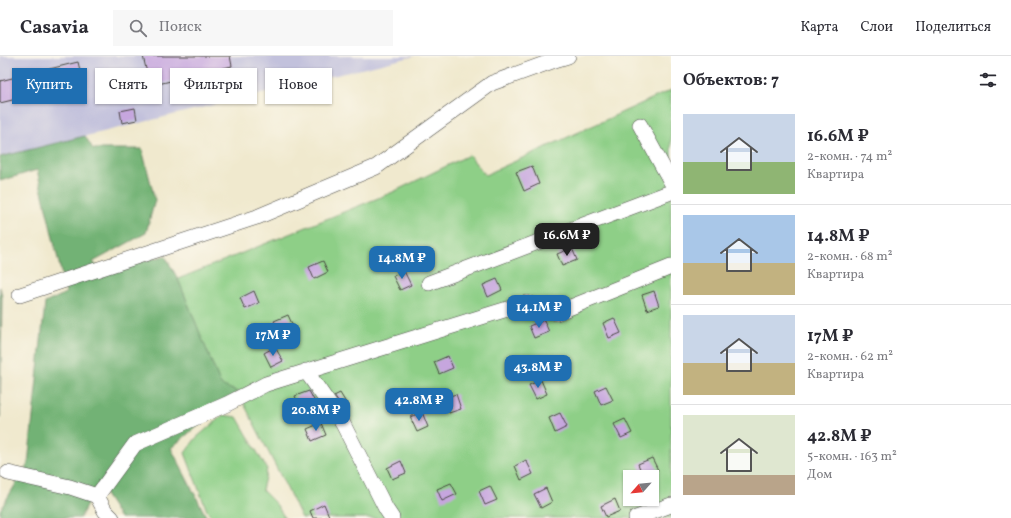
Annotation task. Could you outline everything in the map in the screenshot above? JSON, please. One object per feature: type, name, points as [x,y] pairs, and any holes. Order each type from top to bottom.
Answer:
[{"type":"street","points":[[20,295],[257,217],[376,167],[492,83],[568,56]]},
{"type":"street","points":[[640,125],[671,182]]},
{"type":"street","points":[[429,283],[671,192]]},
{"type":"street","points":[[97,496],[135,444],[227,404],[266,384],[527,303],[556,313],[671,267]]},
{"type":"street","points":[[306,371],[343,424],[392,518]]},
{"type":"street","points":[[8,474],[70,487],[97,496],[107,516]]},
{"type":"street","points":[[636,518],[671,505]]},
{"type":"shaded area","points":[[0,56],[415,56],[332,76],[332,68],[265,68],[265,93],[257,94],[257,68],[170,68],[170,104],[218,104],[0,157]]},
{"type":"green space","points":[[671,90],[671,518],[302,518],[238,392],[221,386],[178,279],[393,192],[469,155],[485,175]]},
{"type":"green space","points":[[85,136],[93,149],[142,149],[155,200],[146,233],[93,262],[101,270],[165,256],[178,279],[221,385],[238,392],[171,448],[207,518],[120,518],[104,493],[96,487],[80,518],[0,518],[0,510],[28,464],[45,303],[66,293],[37,170],[0,181],[0,157]]},
{"type":"green space","points":[[0,287],[2,296],[0,418]]},
{"type":"green space","points":[[223,415],[237,417],[267,469],[262,490],[276,504],[285,518],[213,518],[207,511],[185,453],[196,438]]},
{"type":"building","points":[[143,56],[230,56],[232,66],[224,68],[170,68],[170,81],[162,83],[162,68],[146,68]]},
{"type":"building","points":[[78,62],[79,68],[53,68]]},
{"type":"building","points":[[12,78],[12,100],[0,103],[0,81]]},
{"type":"building","points":[[135,108],[137,120],[122,123],[120,111]]},
{"type":"building","points":[[532,166],[539,184],[524,191],[516,172]]},
{"type":"building","points":[[572,248],[577,260],[562,266],[557,254]]},
{"type":"building","points":[[323,261],[328,272],[314,279],[309,267]]},
{"type":"building","points":[[404,271],[411,285],[400,290],[393,276]]},
{"type":"building","points":[[497,279],[502,290],[488,297],[483,285]]},
{"type":"building","points":[[254,291],[259,303],[245,309],[240,298]]},
{"type":"building","points":[[654,291],[659,306],[647,310],[642,295]]},
{"type":"building","points":[[288,315],[293,326],[279,332],[274,321]]},
{"type":"building","points":[[614,318],[621,333],[609,338],[603,323]]},
{"type":"building","points":[[544,320],[549,332],[534,338],[529,326]]},
{"type":"building","points":[[275,347],[283,361],[271,367],[264,353]]},
{"type":"building","points":[[448,356],[453,368],[439,374],[434,362]]},
{"type":"building","points":[[541,380],[547,394],[536,399],[529,385]]},
{"type":"building","points":[[606,386],[613,400],[601,405],[595,391]]},
{"type":"building","points":[[309,391],[315,402],[300,408],[295,396]]},
{"type":"building","points":[[340,393],[348,406],[343,409],[334,396]]},
{"type":"building","points":[[456,394],[461,409],[449,413],[444,398]]},
{"type":"building","points":[[422,412],[428,427],[417,432],[410,417]]},
{"type":"building","points":[[560,413],[567,427],[555,433],[549,418]]},
{"type":"building","points":[[625,419],[632,433],[621,438],[614,424]]},
{"type":"building","points":[[321,423],[326,435],[312,441],[307,429]]},
{"type":"building","points":[[652,458],[658,470],[640,470],[638,464]]},
{"type":"building","points":[[526,460],[533,474],[521,480],[515,466]]},
{"type":"building","points":[[401,461],[406,473],[392,479],[387,468]]},
{"type":"building","points":[[451,483],[457,494],[442,501],[437,489]]},
{"type":"building","points":[[490,486],[497,500],[485,505],[479,491]]},
{"type":"building","points":[[546,488],[552,502],[541,508],[534,494]]},
{"type":"building","points":[[615,499],[620,511],[606,517],[601,506]]},
{"type":"building","points":[[324,504],[329,516],[324,518],[313,518],[310,511]]}]
